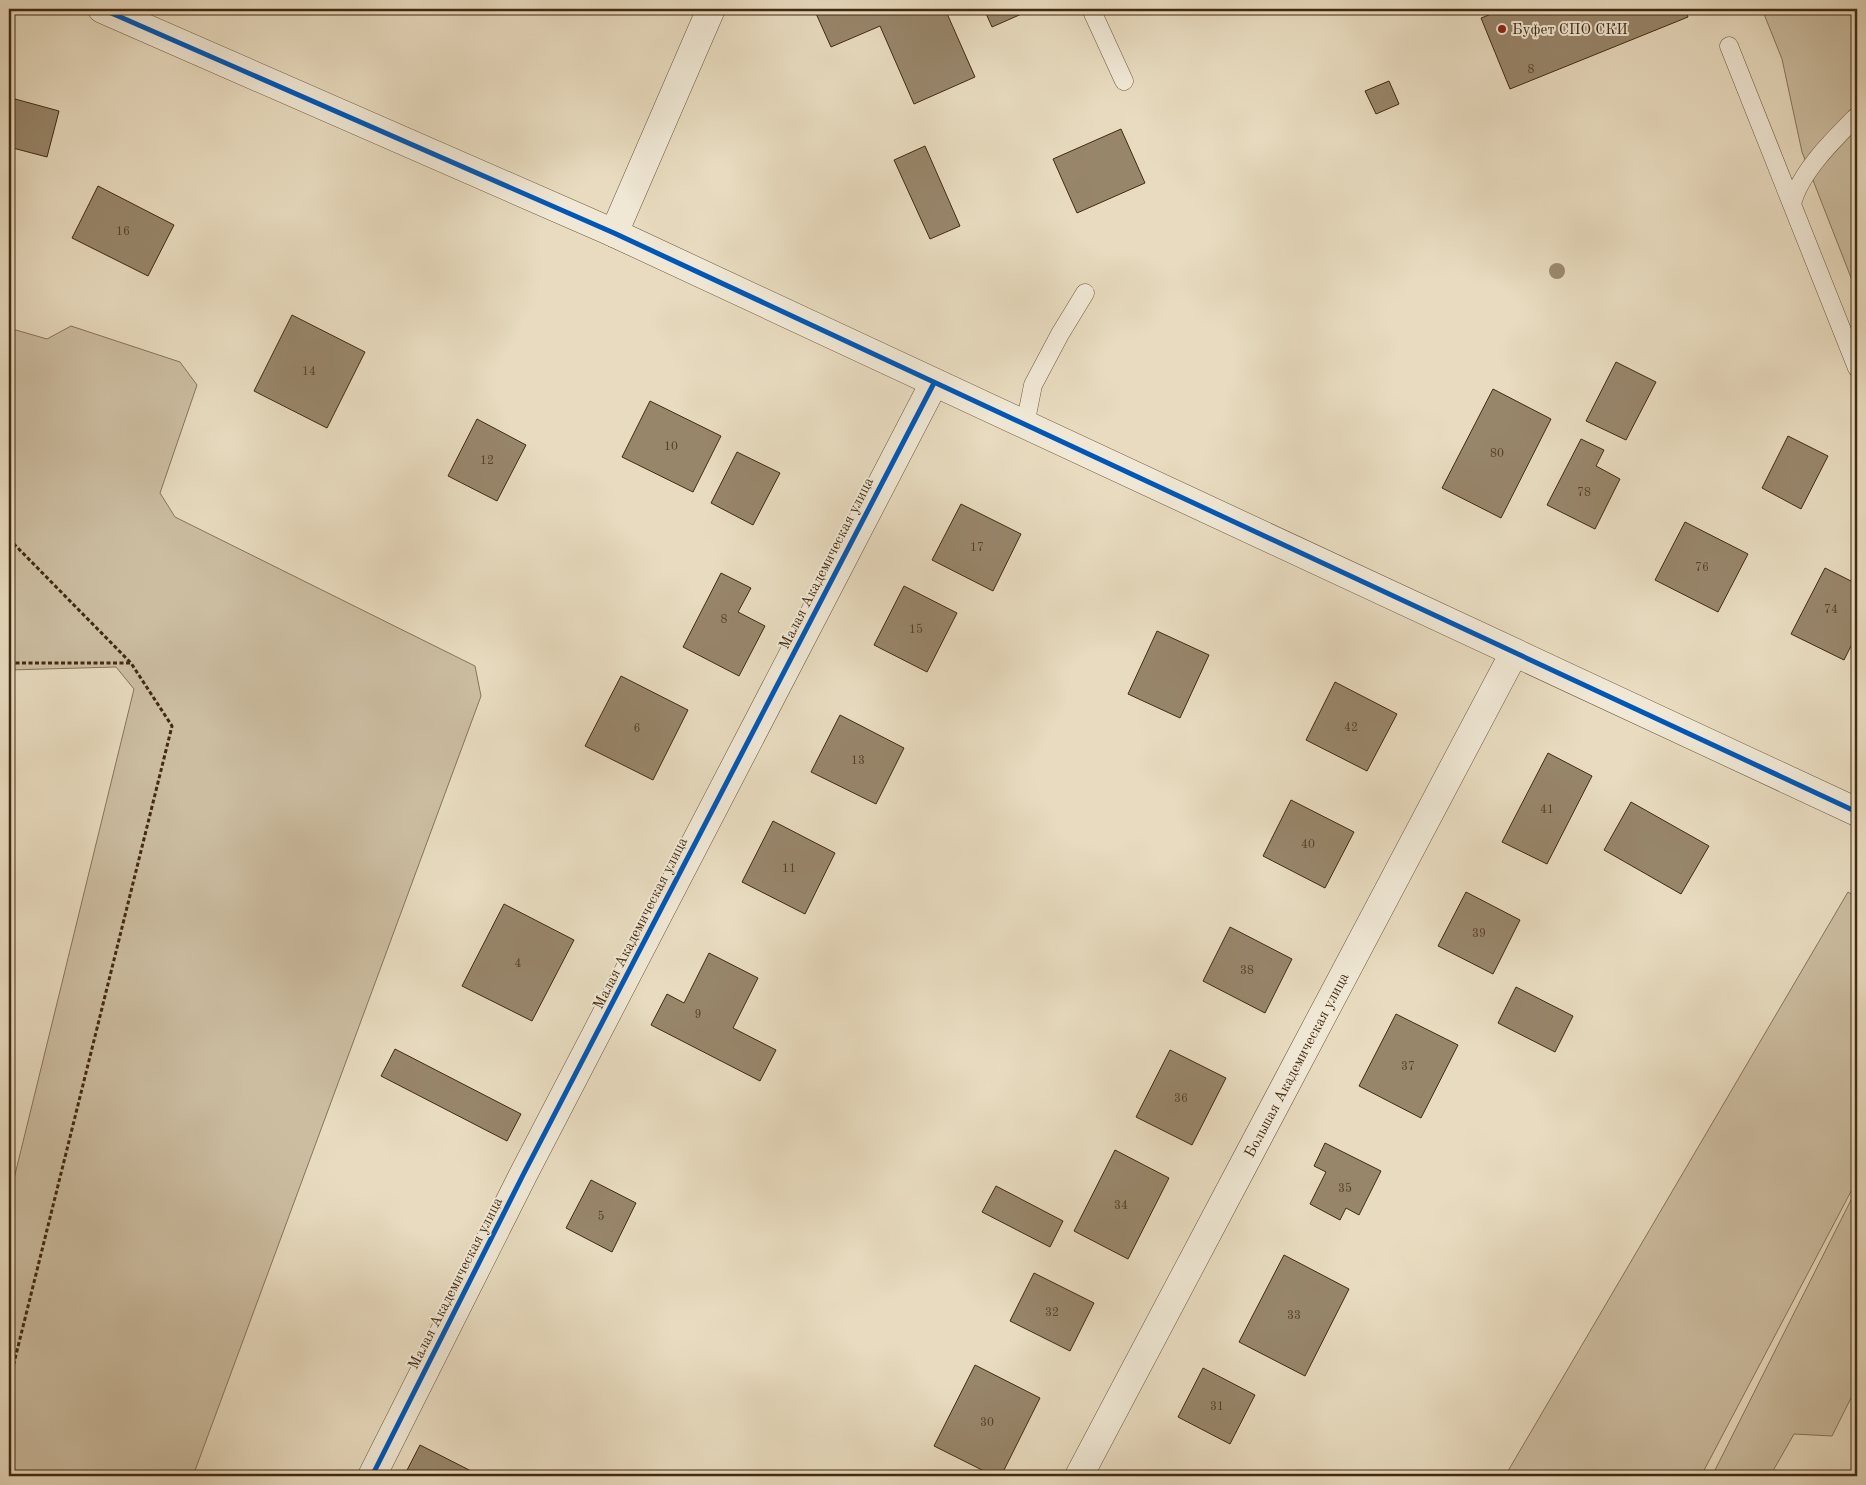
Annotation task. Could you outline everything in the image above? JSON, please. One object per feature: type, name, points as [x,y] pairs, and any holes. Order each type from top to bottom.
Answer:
[{"type":"street","points":[[102,9],[614,234],[1857,812]]},
{"type":"street","points":[[614,234],[711,9]]},
{"type":"street","name":"Малая Академическая улица","points":[[372,1476],[523,1175],[934,383]]},
{"type":"street","name":"Большая Академическая улица","points":[[1079,1476],[1514,653]]},
{"type":"lane","points":[[1091,9],[1124,81]]},
{"type":"lane","points":[[1729,46],[1857,368]]},
{"type":"lane","points":[[1792,204],[1795,192],[1824,150],[1857,116]]},
{"type":"lane","points":[[1025,425],[1033,385],[1060,334],[1086,293]]},
{"type":"path","points":[[9,539],[131,663],[172,726],[9,1383]]},
{"type":"path","points":[[9,663],[131,663]]},
{"type":"shaded area","points":[[1762,9],[1857,9],[1857,104],[1852,112],[1857,125],[1857,293],[1802,152],[1782,59]]},
{"type":"shaded area","points":[[71,326],[180,362],[197,385],[160,493],[175,517],[475,666],[481,696],[193,1476],[9,1476],[9,1199],[134,689],[116,667],[9,670],[9,328],[47,339]]},
{"type":"shaded area","points":[[1848,892],[1857,898],[1857,1180],[1701,1476],[1505,1476]]},
{"type":"shaded area","points":[[1857,1188],[1857,1386],[1832,1436],[1794,1434],[1770,1476],[1712,1476]]},
{"type":"building","points":[[814,9],[945,9],[975,77],[914,104],[880,26],[831,47]]},
{"type":"building","points":[[984,9],[1033,9],[992,27]]},
{"type":"building","points":[[1504,9],[1685,9],[1688,17],[1510,89],[1481,18]]},
{"type":"building","points":[[1389,81],[1399,104],[1376,114],[1365,91]]},
{"type":"building","points":[[15,99],[59,111],[47,157],[9,147],[9,123]]},
{"type":"building","points":[[1121,129],[1145,183],[1077,213],[1053,159]]},
{"type":"building","points":[[925,146],[960,226],[930,239],[894,160]]},
{"type":"building","points":[[98,186],[174,225],[148,276],[72,238]]},
{"type":"building","points":[[292,315],[365,352],[327,428],[254,391]]},
{"type":"building","points":[[1616,362],[1656,382],[1626,440],[1586,421]]},
{"type":"building","points":[[1493,389],[1551,419],[1501,518],[1442,488]]},
{"type":"building","points":[[650,401],[721,436],[693,492],[622,457]]},
{"type":"building","points":[[477,419],[526,445],[497,501],[448,476]]},
{"type":"building","points":[[1788,436],[1828,456],[1801,509],[1762,488]]},
{"type":"building","points":[[1581,439],[1604,450],[1596,466],[1620,479],[1595,529],[1547,505]]},
{"type":"building","points":[[737,452],[780,473],[753,525],[711,503]]},
{"type":"building","points":[[961,504],[1021,534],[993,591],[932,560]]},
{"type":"building","points":[[1685,522],[1748,554],[1718,612],[1655,580]]},
{"type":"building","points":[[1825,568],[1857,584],[1857,634],[1844,660],[1791,634]]},
{"type":"building","points":[[721,573],[751,588],[738,612],[765,626],[739,676],[683,647]]},
{"type":"building","points":[[904,586],[957,613],[927,672],[874,645]]},
{"type":"building","points":[[1157,631],[1209,655],[1180,718],[1128,694]]},
{"type":"building","points":[[621,676],[688,710],[653,780],[585,746]]},
{"type":"building","points":[[1335,682],[1397,714],[1367,771],[1306,740]]},
{"type":"building","points":[[840,715],[904,748],[876,804],[811,772]]},
{"type":"building","points":[[1548,753],[1592,776],[1547,864],[1502,842]]},
{"type":"building","points":[[1291,800],[1354,832],[1325,888],[1263,856]]},
{"type":"building","points":[[1631,802],[1709,846],[1681,894],[1604,850]]},
{"type":"building","points":[[773,821],[835,853],[805,914],[742,882]]},
{"type":"building","points":[[1466,892],[1520,920],[1493,974],[1438,946]]},
{"type":"building","points":[[504,904],[574,940],[532,1021],[462,986]]},
{"type":"building","points":[[1230,927],[1292,959],[1265,1013],[1203,981]]},
{"type":"building","points":[[709,953],[758,978],[733,1028],[776,1050],[760,1081],[651,1025],[667,994],[684,1003]]},
{"type":"building","points":[[1516,987],[1573,1016],[1555,1052],[1498,1023]]},
{"type":"building","points":[[1396,1014],[1458,1045],[1421,1118],[1359,1086]]},
{"type":"building","points":[[395,1049],[521,1114],[507,1141],[381,1076]]},
{"type":"building","points":[[1170,1050],[1226,1078],[1192,1145],[1136,1117]]},
{"type":"building","points":[[1325,1143],[1381,1171],[1359,1215],[1346,1208],[1340,1220],[1310,1204],[1326,1172],[1314,1166]]},
{"type":"building","points":[[1115,1150],[1169,1178],[1128,1259],[1074,1231]]},
{"type":"building","points":[[591,1180],[636,1203],[612,1252],[566,1228]]},
{"type":"building","points":[[996,1186],[1063,1221],[1050,1247],[982,1212]]},
{"type":"building","points":[[1284,1255],[1349,1289],[1305,1376],[1239,1342]]},
{"type":"building","points":[[1034,1273],[1094,1303],[1070,1351],[1010,1321]]},
{"type":"building","points":[[975,1365],[1040,1398],[1001,1476],[994,1476],[934,1446]]},
{"type":"building","points":[[1203,1368],[1255,1395],[1230,1444],[1178,1417]]},
{"type":"building","points":[[420,1445],[481,1476],[404,1476]]},
{"type":"cycle path","points":[[102,9],[614,233],[1857,812]]},
{"type":"cycle path","points":[[372,1476],[523,1175],[934,383]]},
{"type":"place","name":"Буфет СПО СКИ","points":[[1502,29]]}]
